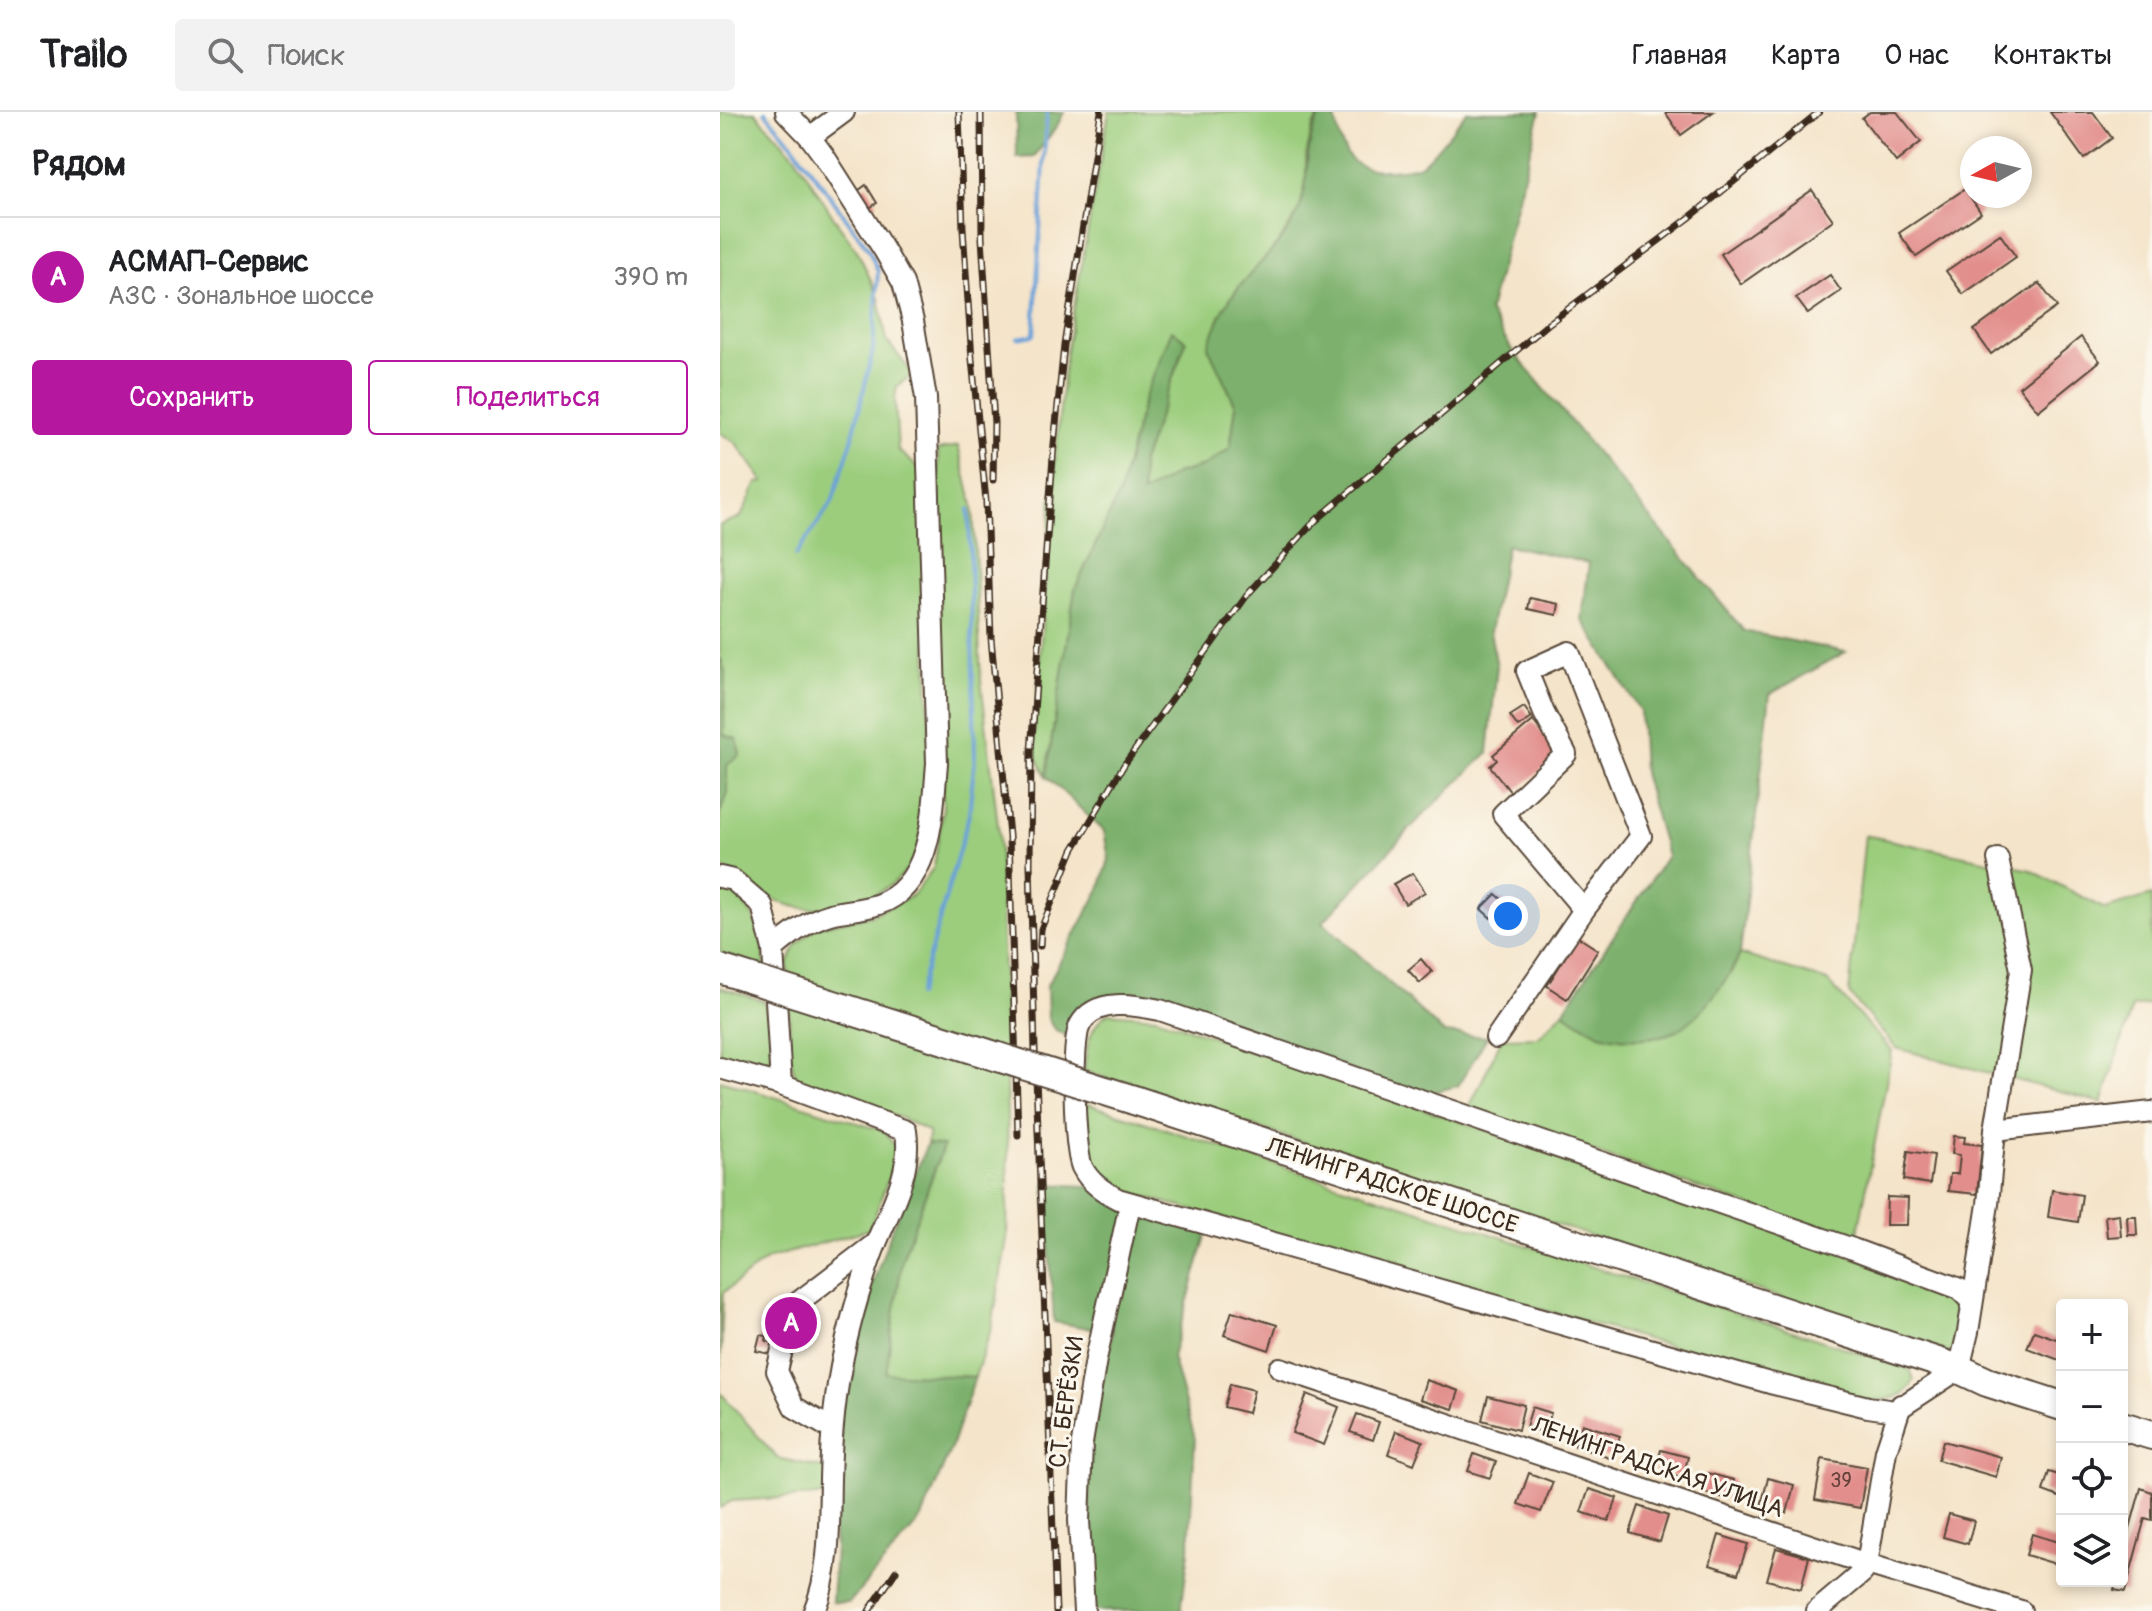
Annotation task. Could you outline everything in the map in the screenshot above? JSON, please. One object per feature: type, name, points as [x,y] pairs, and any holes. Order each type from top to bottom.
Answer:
[{"type":"highway","name":"ЛЕНИНГРАДСКОЕ ШОССЕ","points":[[720,969],[1134,1100],[1959,1369],[1987,1382],[2056,1404]]},
{"type":"highway","points":[[2128,1428],[2152,1435]]},
{"type":"street","points":[[773,949],[803,924],[831,914],[882,903],[900,891],[917,870],[926,845],[934,806],[937,763],[926,398],[916,336],[903,283],[810,137],[786,112]]},
{"type":"street","points":[[810,137],[844,112]]},
{"type":"street","points":[[1496,1038],[1584,910],[1641,836],[1569,652],[1527,671],[1544,713],[1566,754],[1503,814],[1584,910]]},
{"type":"street","points":[[1971,1300],[1960,1289],[1853,1249],[1181,1017],[1137,1005],[1119,1004],[1091,1014],[1080,1025],[1075,1064],[1081,1164],[1089,1179],[1102,1191],[1130,1204],[1770,1383],[1895,1411],[1959,1369],[1968,1332],[1988,1204],[1995,1130],[2021,970],[1998,859]]},
{"type":"street","points":[[720,877],[733,880],[762,905],[773,949],[781,1085]]},
{"type":"street","points":[[720,1068],[781,1085],[906,1131],[909,1151],[896,1200],[876,1243],[844,1352],[832,1429],[829,1537],[819,1599],[814,1611]]},
{"type":"street","points":[[1995,1130],[2152,1112]]},
{"type":"street","name":"СТ. БЕРЁЗКИ","points":[[1084,1611],[1079,1520],[1082,1443],[1096,1359],[1130,1204]]},
{"type":"street","points":[[832,1429],[794,1407],[777,1371],[792,1307],[876,1243]]},
{"type":"street","name":"ЛЕНИНГРАДСКАЯ УЛИЦА","points":[[1280,1368],[1867,1564],[1969,1603],[2021,1611]]},
{"type":"street","points":[[1817,1611],[1863,1572],[1867,1564],[1886,1451],[1901,1405]]},
{"type":"green space","points":[[720,112],[755,112],[796,157],[858,252],[879,298],[887,341],[913,374],[897,386],[895,399],[898,450],[922,471],[930,743],[927,807],[918,849],[898,879],[864,900],[825,908],[806,908],[779,902],[720,867],[720,813],[727,795],[727,765],[737,739],[724,736],[723,727],[725,671],[720,656],[720,525],[741,517],[757,483],[764,482],[735,442],[720,433]]},
{"type":"green space","points":[[1016,112],[1064,112],[1034,157],[1017,158]]},
{"type":"green space","points":[[1109,112],[1326,112],[1313,126],[1306,156],[1306,183],[1298,214],[1276,246],[1236,406],[1230,448],[1204,466],[1176,474],[1141,495],[1142,462],[1186,341],[1145,395],[1119,494],[1075,589],[1046,776],[1033,749],[1053,481],[1065,358]]},
{"type":"green space","points":[[1334,112],[1348,156],[1364,167],[1391,170],[1421,164],[1467,112],[1540,112],[1489,311],[1511,349],[1744,631],[1846,652],[1770,694],[1740,954],[1729,974],[1704,1008],[1676,1031],[1638,1038],[1601,1034],[1563,1012],[1667,856],[1643,773],[1640,711],[1582,619],[1589,563],[1507,545],[1490,632],[1497,666],[1488,753],[1419,819],[1323,922],[1444,1033],[1487,1037],[1458,1086],[1417,1096],[1213,1016],[1134,992],[1090,1004],[1068,1037],[1054,1029],[1048,1019],[1047,985],[1100,889],[1109,859],[1104,831],[1046,776],[1075,589],[1119,494],[1145,395],[1172,330],[1186,341],[1142,462],[1142,494],[1176,474],[1204,466],[1230,448],[1236,406],[1208,347],[1228,302],[1282,238],[1297,214],[1305,189],[1308,152],[1315,127],[1321,114]]},
{"type":"green space","points":[[958,446],[973,505],[981,680],[999,834],[1008,1150],[1007,1239],[992,1326],[975,1377],[885,1374],[902,1259],[943,1147],[927,1144],[929,1132],[901,1118],[796,1079],[788,1046],[788,963],[797,944],[816,927],[872,915],[913,895],[934,867],[943,808],[938,450]]},
{"type":"green space","points":[[720,656],[725,671],[724,735],[737,739],[740,755],[727,765],[727,795],[720,813]]},
{"type":"green space","points":[[1865,835],[2031,870],[2105,909],[2152,895],[2152,1004],[2132,1007],[2102,1103],[1896,1048],[1849,994]]},
{"type":"green space","points":[[720,887],[731,892],[748,909],[759,931],[765,967],[720,953]]},
{"type":"green space","points":[[1740,954],[1827,981],[1892,1051],[1856,1243],[1469,1108],[1502,1038],[1538,1037],[1563,1012],[1603,1035],[1693,1017],[1732,971]]},
{"type":"green space","points":[[720,987],[764,1001],[773,1041],[769,1060],[762,1066],[748,1069],[720,1061]]},
{"type":"green space","points":[[1108,1013],[1156,1017],[1947,1289],[1961,1320],[1954,1354],[1084,1071],[1092,1031]]},
{"type":"green space","points":[[720,1080],[884,1131],[896,1148],[870,1229],[767,1259],[723,1293],[720,1392]]},
{"type":"green space","points":[[1085,1103],[1910,1369],[1914,1380],[1901,1395],[1867,1402],[1108,1186],[1089,1159],[1084,1126]]},
{"type":"green space","points":[[927,1144],[943,1146],[902,1259],[886,1373],[975,1377],[951,1448],[922,1518],[849,1603],[832,1602],[835,1546],[831,1495],[848,1352],[891,1232]]},
{"type":"green space","points":[[1045,1184],[1086,1186],[1207,1232],[1172,1357],[1195,1439],[1189,1551],[1181,1611],[1094,1611],[1089,1519],[1090,1446],[1113,1329],[1054,1322]]},
{"type":"green space","points":[[720,1392],[777,1458],[833,1470],[831,1495],[732,1501],[720,1508]]},
{"type":"building","points":[[1665,112],[1713,112],[1681,135]]},
{"type":"building","points":[[1870,112],[1897,112],[1921,142],[1896,162],[1862,118]]},
{"type":"building","points":[[2050,112],[2093,112],[2112,138],[2084,159]]},
{"type":"building","points":[[866,185],[877,203],[866,210],[855,193]]},
{"type":"building","points":[[1812,190],[1833,220],[1741,284],[1721,254]]},
{"type":"building","points":[[1960,192],[1960,208],[1978,208],[1981,213],[1916,257],[1899,233]]},
{"type":"building","points":[[2000,234],[2016,257],[1963,294],[1946,271]]},
{"type":"building","points":[[1830,275],[1841,291],[1808,314],[1796,298]]},
{"type":"building","points":[[2039,283],[2057,307],[1991,354],[1974,330]]},
{"type":"building","points":[[2081,337],[2100,361],[2038,411],[2019,387]]},
{"type":"building","points":[[1530,598],[1559,604],[1557,615],[1528,609]]},
{"type":"building","points":[[1524,707],[1532,718],[1518,727],[1510,716]]},
{"type":"building","points":[[1533,721],[1560,755],[1512,794],[1490,766],[1497,760],[1493,755]]},
{"type":"building","points":[[1413,873],[1425,892],[1405,904],[1393,884]]},
{"type":"building","points":[[1496,894],[1506,903],[1491,918],[1481,909]]},
{"type":"building","points":[[1578,937],[1598,950],[1567,999],[1547,986]]},
{"type":"building","points":[[1421,959],[1432,972],[1420,983],[1408,970]]},
{"type":"building","points":[[1954,1136],[1965,1137],[1964,1143],[1982,1145],[1977,1194],[1948,1191],[1950,1174],[1958,1174],[1960,1155],[1952,1154]]},
{"type":"building","points":[[1908,1151],[1934,1155],[1930,1184],[1904,1180]]},
{"type":"building","points":[[2052,1190],[2082,1195],[2078,1222],[2048,1217]]},
{"type":"building","points":[[1887,1197],[1908,1198],[1907,1225],[1886,1225]]},
{"type":"building","points":[[2119,1214],[2121,1236],[2107,1237],[2105,1216]]},
{"type":"building","points":[[2127,1216],[2136,1216],[2137,1235],[2128,1235]]},
{"type":"building","points":[[1232,1311],[1277,1325],[1269,1350],[1224,1335]]},
{"type":"building","points":[[2034,1331],[2056,1339],[2056,1359],[2027,1348]]},
{"type":"building","points":[[760,1335],[767,1336],[766,1341],[793,1347],[790,1365],[774,1362],[775,1355],[756,1351]]},
{"type":"building","points":[[1426,1380],[1459,1391],[1453,1409],[1420,1399]]},
{"type":"building","points":[[1230,1384],[1254,1390],[1248,1413],[1224,1407]]},
{"type":"building","points":[[1307,1394],[1339,1407],[1324,1445],[1292,1433]]},
{"type":"building","points":[[1488,1396],[1524,1405],[1518,1430],[1482,1420]]},
{"type":"building","points":[[1532,1407],[1551,1413],[1545,1433],[1526,1427]]},
{"type":"building","points":[[1357,1414],[1379,1422],[1373,1440],[1350,1432]]},
{"type":"building","points":[[1582,1424],[1620,1436],[1612,1459],[1575,1446]]},
{"type":"building","points":[[1396,1431],[1423,1441],[1414,1464],[1388,1454]]},
{"type":"building","points":[[1943,1441],[2001,1457],[1996,1477],[1938,1460]]},
{"type":"building","points":[[1661,1450],[1688,1457],[1683,1478],[1655,1471]]},
{"type":"building","points":[[1474,1454],[1496,1462],[1490,1478],[1468,1471]]},
{"type":"building","points":[[1822,1459],[1867,1467],[1860,1508],[1815,1500]]},
{"type":"building","points":[[2049,1472],[2056,1474],[2056,1496],[2043,1491]]},
{"type":"building","points":[[1529,1473],[1553,1482],[1541,1512],[1518,1504]]},
{"type":"building","points":[[1707,1473],[1734,1480],[1729,1499],[1702,1492]]},
{"type":"building","points":[[1768,1478],[1794,1485],[1787,1513],[1761,1506]]},
{"type":"building","points":[[2141,1488],[2152,1492],[2152,1520],[2145,1518],[2128,1581],[2128,1535]]},
{"type":"building","points":[[1589,1489],[1617,1498],[1609,1521],[1581,1512]]},
{"type":"building","points":[[1639,1506],[1668,1516],[1660,1542],[1630,1533]]},
{"type":"building","points":[[1949,1514],[1974,1521],[1968,1544],[1943,1537]]},
{"type":"building","points":[[2032,1534],[2056,1541],[2056,1564],[2026,1555]]},
{"type":"building","points":[[1719,1535],[1748,1544],[1738,1574],[1710,1565]]},
{"type":"building","points":[[1776,1548],[1809,1557],[1801,1589],[1767,1580]]},
{"type":"building","points":[[2115,1587],[2126,1587],[2125,1592],[2114,1590]]},
{"type":"waterway","points":[[765,112],[868,248],[878,271],[873,350],[852,440],[832,502],[796,555]]},
{"type":"waterway","points":[[1018,338],[1034,335],[1047,112]]},
{"type":"waterway","points":[[918,996],[969,815],[975,756],[969,509]]},
{"type":"railway","points":[[959,112],[972,359],[986,501],[991,638],[1009,836],[1018,1135]]},
{"type":"railway","points":[[981,112],[982,238],[994,423],[993,480]]},
{"type":"railway","points":[[1056,1611],[1035,1050],[1030,865],[1031,751],[1064,345],[1101,112]]},
{"type":"railway","points":[[1040,946],[1041,929],[1073,850],[1124,765],[1248,594],[1314,522],[1548,324],[1689,218],[1819,112]]},
{"type":"railway","points":[[869,1611],[896,1571]]},
{"type":"place","name":"АСМАП-Сервис","points":[[791,1323]]}]
